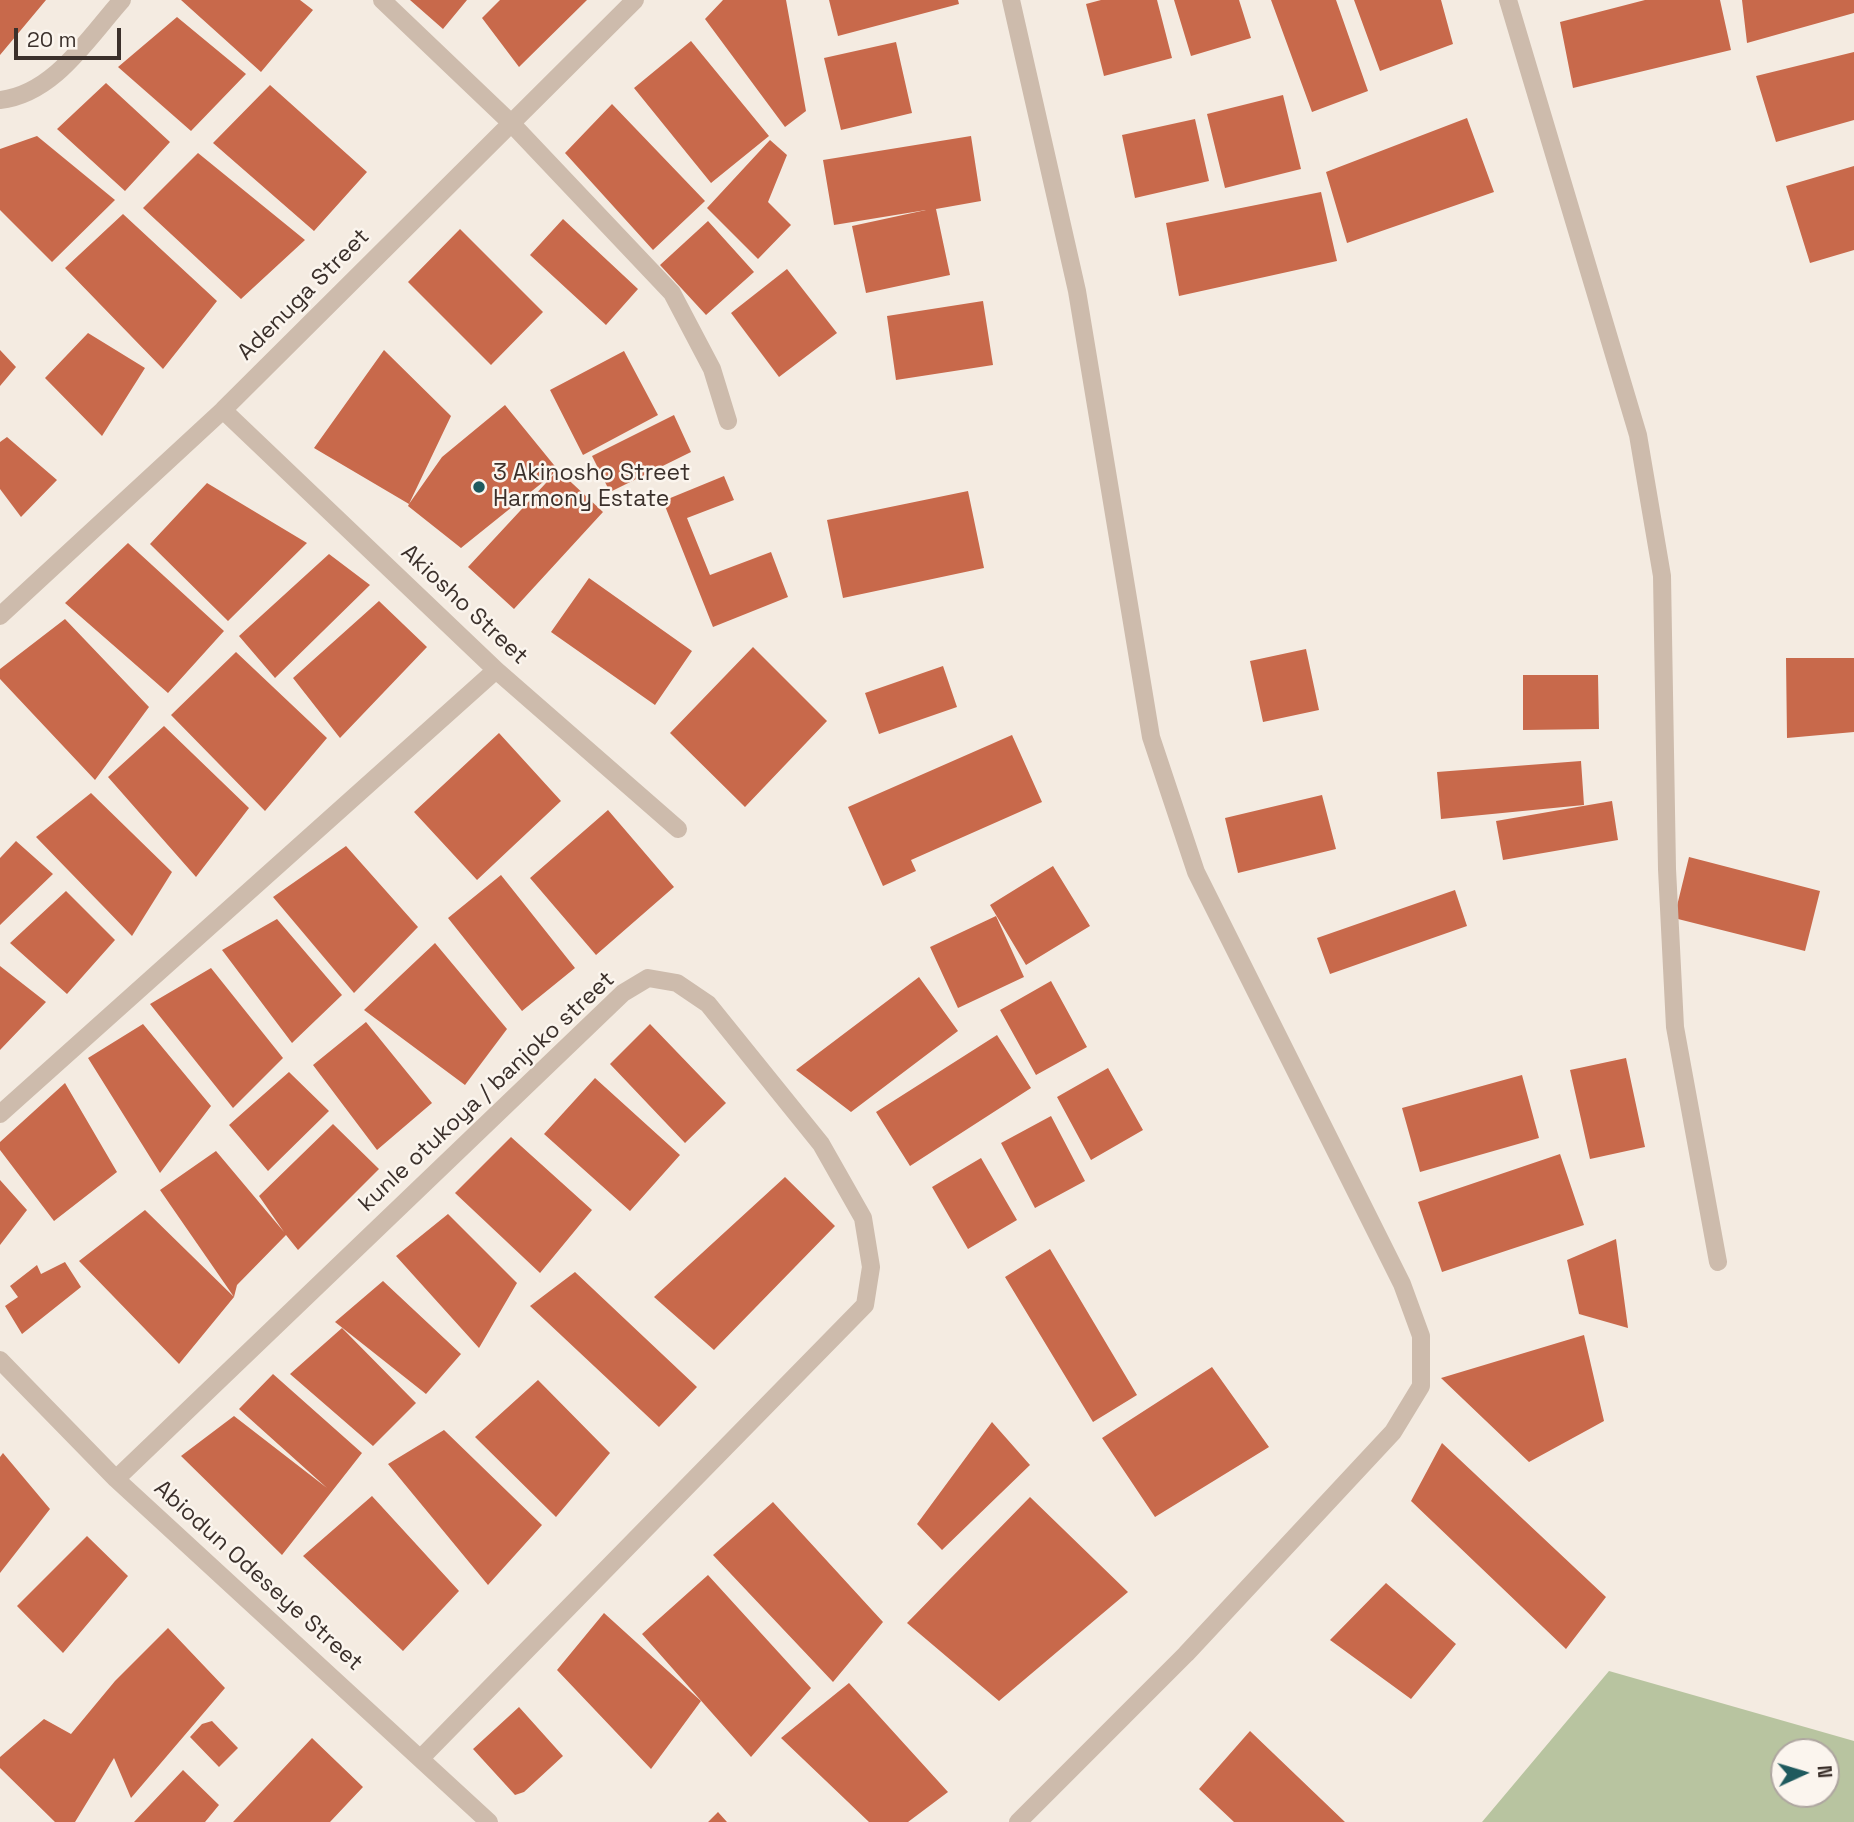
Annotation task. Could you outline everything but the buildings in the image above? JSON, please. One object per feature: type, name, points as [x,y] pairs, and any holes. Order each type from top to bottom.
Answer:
[{"type":"street","points":[[0,100],[20,97],[51,79],[122,0]]},
{"type":"street","points":[[382,0],[512,123],[672,293],[712,369],[728,421]]},
{"type":"street","name":"Adenuga Street","points":[[0,616],[223,410],[635,0]]},
{"type":"street","points":[[1508,0],[1638,435],[1662,576],[1668,869],[1675,1027],[1718,1262]]},
{"type":"street","points":[[1017,2],[1077,291],[1151,737],[1196,872],[1402,1284],[1421,1336],[1421,1386],[1393,1433],[1186,1654],[1018,1822]]},
{"type":"street","name":"Akiosho Street","points":[[223,410],[496,670],[678,829]]},
{"type":"street","points":[[0,1114],[496,670]]},
{"type":"street","name":"kunle otukoya / banjoko street","points":[[116,1479],[624,993],[648,978],[677,983],[708,1004],[821,1144],[863,1218],[871,1267],[865,1305],[421,1758]]},
{"type":"street","name":"Abiodun Odeseye Street","points":[[0,1360],[116,1479],[489,1822]]},
{"type":"green space","points":[[1609,1671],[1854,1741],[1854,1822],[1482,1822]]},
{"type":"place","name":"3 Akinosho Street Harmony Estate","points":[[479,487]]}]
